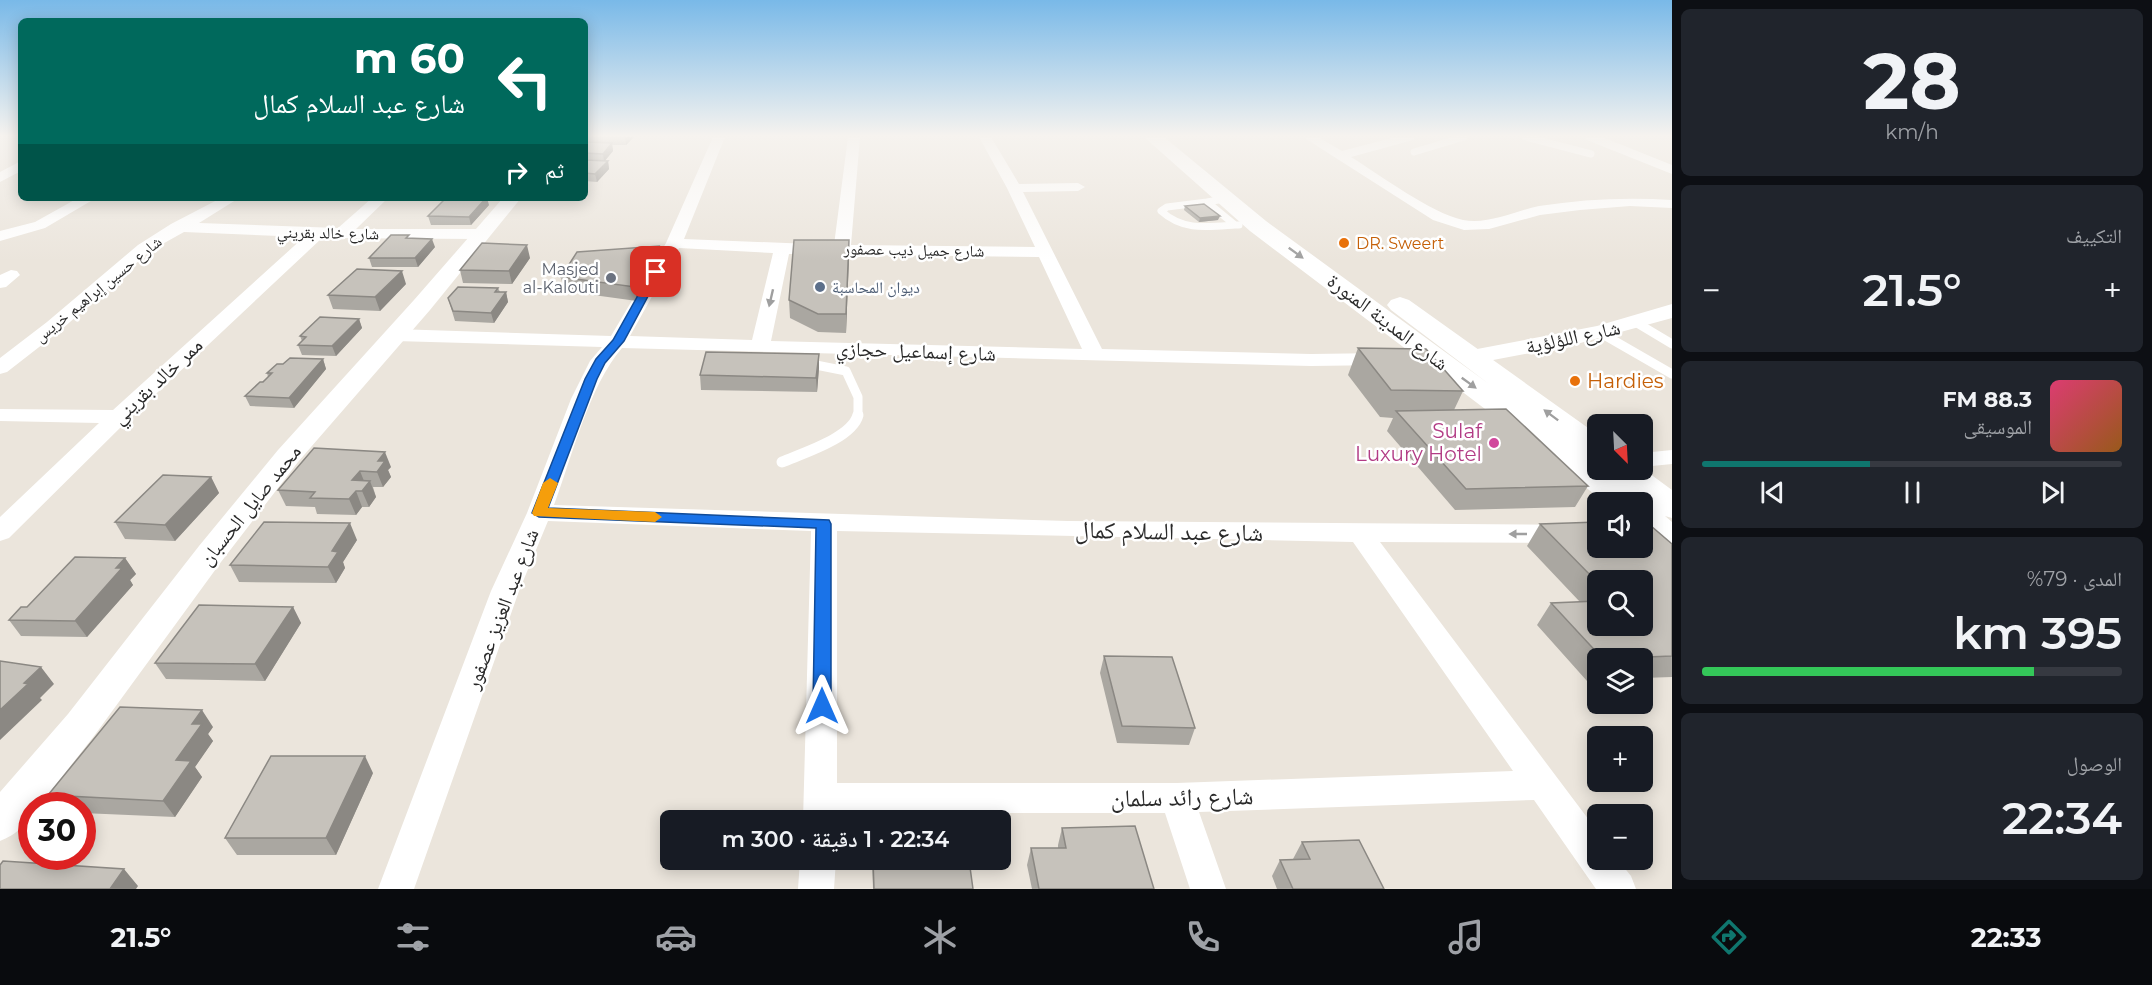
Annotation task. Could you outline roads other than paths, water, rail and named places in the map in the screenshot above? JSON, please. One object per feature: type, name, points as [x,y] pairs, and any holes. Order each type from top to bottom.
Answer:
[{"type":"main road","name":"شارع المدينة المنورة","points":[[1195,178],[1216,200],[1247,225],[1436,359],[1612,492]]},
{"type":"main road","name":"شارع المدينة المنورة","points":[[1229,178],[1254,199],[1587,442]]},
{"type":"main road","points":[[1630,480],[1659,526]]},
{"type":"street","name":"شارع عبد العزيز عصفور","points":[[396,889],[505,591],[539,513],[586,389],[600,362],[618,341],[674,243],[701,178]]},
{"type":"street","points":[[842,250],[850,178]]},
{"type":"street","points":[[1009,178],[1095,355]]},
{"type":"street","points":[[1376,178],[1438,217],[1464,225],[1489,224],[1539,211],[1580,206],[1630,202],[1672,204]]},
{"type":"street","points":[[1014,188],[1078,187]]},
{"type":"street","points":[[0,236],[40,225],[84,201]]},
{"type":"street","name":"شارع حسين إبراهيم خريس","points":[[0,368],[54,326],[144,248],[177,227],[226,201]]},
{"type":"street","points":[[342,233],[378,201]]},
{"type":"street","name":"محمد صايل الحسبان","points":[[0,822],[81,725],[210,554],[288,456],[509,201]]},
{"type":"street","name":"شارع خالد بقريني","points":[[177,227],[318,233],[480,234]]},
{"type":"street","name":"ممر خالد بقريني","points":[[0,532],[118,417],[318,233]]},
{"type":"street","name":"شارع جميل ذيب عصفور","points":[[674,243],[782,249],[1045,252]]},
{"type":"street","points":[[760,346],[782,249]]},
{"type":"street","name":"شارع اللؤلؤية","points":[[1472,357],[1530,348],[1599,332],[1637,323],[1672,310]]},
{"type":"street","name":"شارع إسماعيل حجازي","points":[[395,335],[1311,360],[1436,359]]},
{"type":"street","points":[[0,415],[118,417]]},
{"type":"street","points":[[1653,459],[1672,458]]},
{"type":"street","name":"شارع عبد السلام كمال","points":[[539,513],[824,524],[1361,535],[1587,534]]},
{"type":"street","points":[[820,809],[824,524]]},
{"type":"street","points":[[1361,535],[1618,889]]},
{"type":"street","name":"شارع رائد سلمان","points":[[820,809],[1542,785]]},
{"type":"street","points":[[1177,798],[1208,889]]},
{"type":"street","points":[[816,889],[817,870]]},
{"type":"lane","points":[[1216,200],[1167,207],[1161,211],[1177,225],[1192,228],[1247,225]]},
{"type":"lane","points":[[1637,323],[1672,344]]},
{"type":"lane","points":[[1599,332],[1672,374]]},
{"type":"lane","points":[[783,462],[840,434],[855,423],[858,414],[858,398],[846,371],[809,363],[806,359],[806,348]]},
{"type":"place","name":"DR. Sweert","points":[[1344,243]]},
{"type":"place","name":"Masjed al-Kalouti","points":[[611,278]]},
{"type":"place","name":"ديوان المحاسبة","points":[[820,287]]},
{"type":"place","name":"Hardies","points":[[1575,381]]},
{"type":"place","name":"Sulaf Luxury Hotel","points":[[1494,443]]}]
